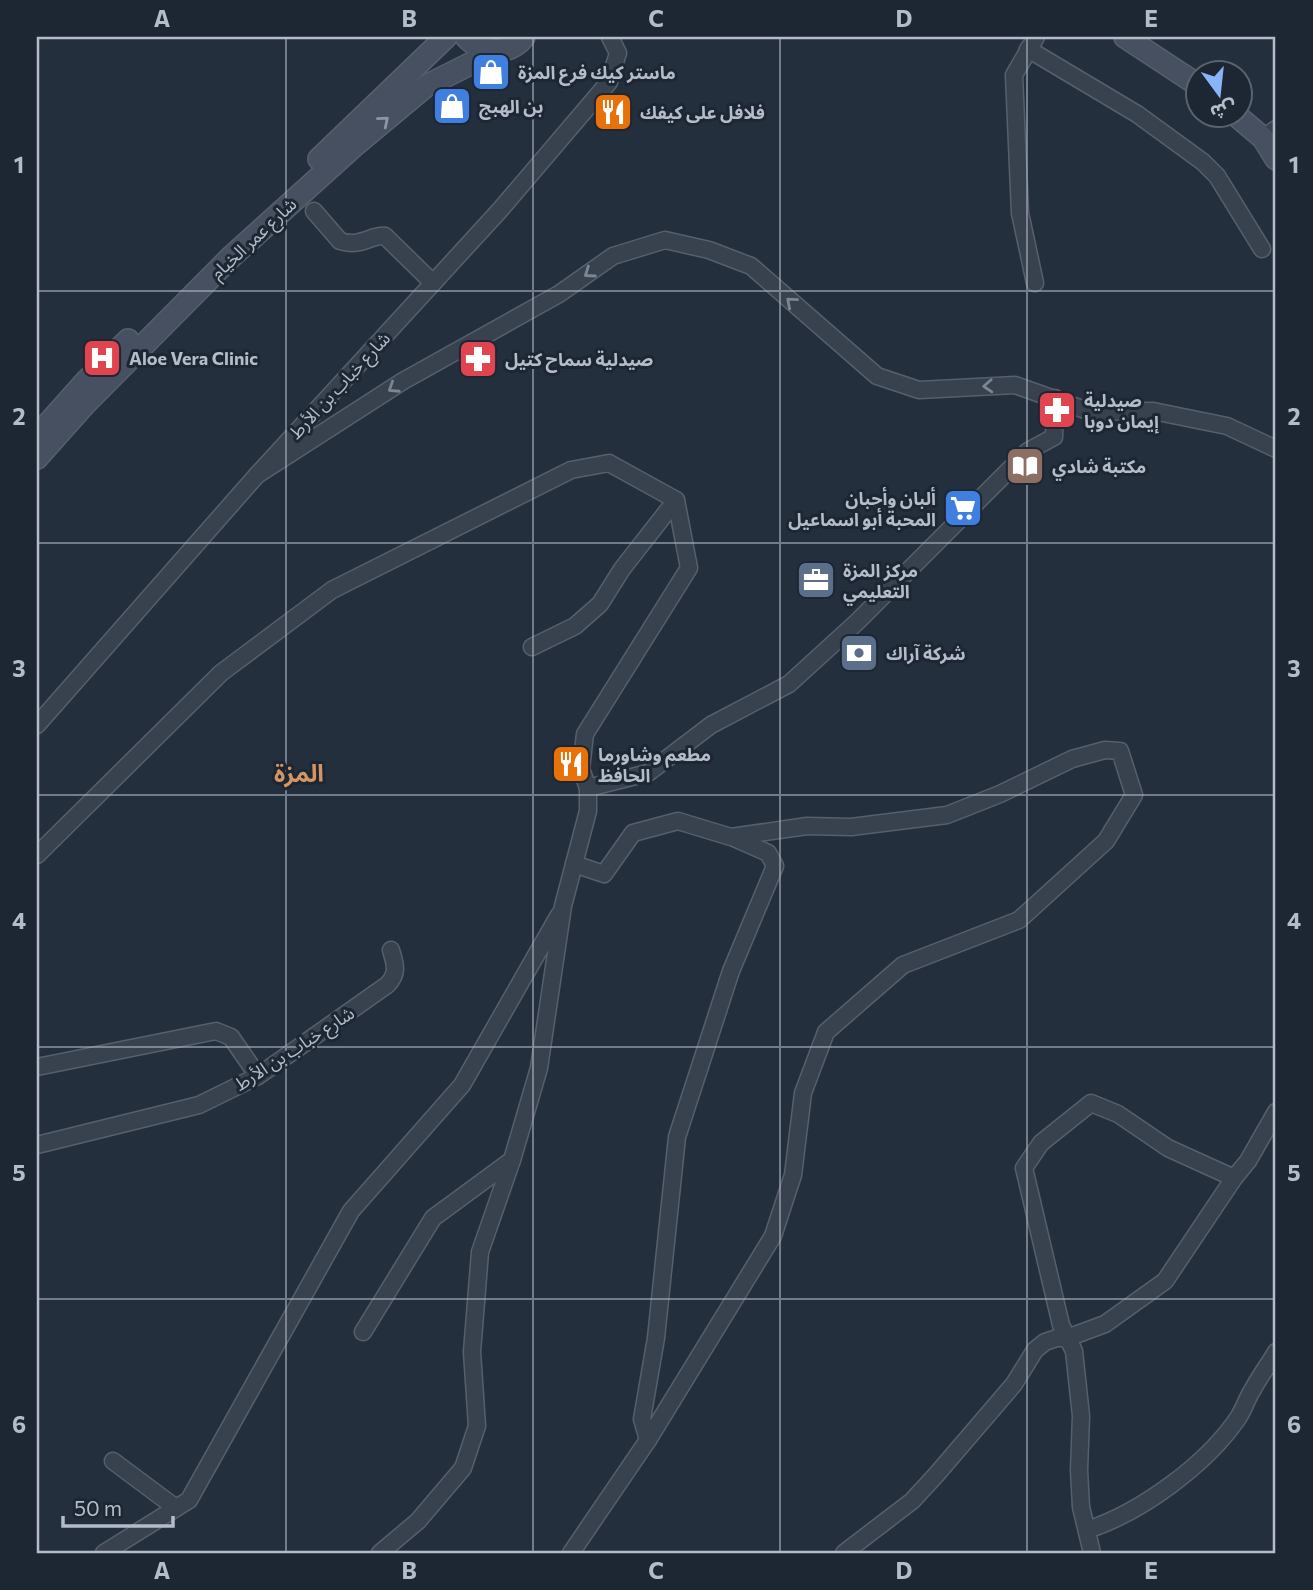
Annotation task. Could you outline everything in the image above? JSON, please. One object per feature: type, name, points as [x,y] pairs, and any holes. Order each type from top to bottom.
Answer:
[{"type":"street","name":"شارع عمر الخيام","points":[[37,436],[87,380],[446,37]]},
{"type":"street","points":[[466,37],[476,46],[496,51]]},
{"type":"street","name":"شارع عمر الخيام","points":[[37,458],[85,404],[231,257],[354,146],[426,86],[496,51],[509,49],[524,37]]},
{"type":"street","name":"شارع خباب بن الأرط","points":[[37,725],[257,475],[500,210],[609,82],[618,53],[610,37]]},
{"type":"street","points":[[1125,37],[1184,76]]},
{"type":"street","points":[[1035,283],[1020,213],[1014,75],[1032,43],[1203,162],[1217,176],[1262,249]]},
{"type":"street","points":[[1254,125],[1270,133],[1276,159]]},
{"type":"street","points":[[314,211],[340,242],[362,243],[378,235],[385,236],[433,283]]},
{"type":"street","points":[[257,475],[403,381],[559,294],[612,256],[665,240],[709,250],[751,266],[877,376],[919,390],[1014,385],[1091,412],[1153,411],[1227,426],[1276,449]]},
{"type":"street","points":[[587,788],[648,774],[711,725],[789,684],[867,612],[1028,451],[1054,437],[1055,398]]},
{"type":"street","points":[[37,855],[221,673],[332,590],[571,470],[609,463],[676,500]]},
{"type":"street","points":[[380,1553],[418,1521],[463,1468],[477,1426],[472,1352],[480,1252],[512,1160],[539,1068],[563,906],[589,811],[582,769],[585,734],[689,568],[676,500]]},
{"type":"street","points":[[532,648],[575,626],[600,604],[622,569],[676,500]]},
{"type":"street","points":[[571,1553],[648,1440],[773,1236],[793,1175],[803,1093],[826,1032],[903,965],[1019,920],[1106,841],[1134,795],[1120,751],[1105,750],[1072,759],[1000,794],[947,815],[851,827],[807,826],[731,837]]},
{"type":"street","points":[[574,864],[604,874],[633,832],[678,821],[731,837],[768,853],[775,866],[731,971],[677,1137],[656,1338],[642,1419],[648,1440]]},
{"type":"street","points":[[104,1553],[189,1500],[351,1211],[462,1085],[563,906]]},
{"type":"street","name":"شارع خباب بن الأرط","points":[[37,1145],[199,1105],[258,1076],[387,985],[396,969],[391,950]]},
{"type":"street","points":[[37,1067],[216,1031],[231,1037],[258,1076]]},
{"type":"street","points":[[1093,1553],[1082,1507],[1079,1470],[1081,1416],[1074,1351],[1061,1325],[1024,1168],[1041,1143],[1091,1104],[1118,1114],[1168,1148],[1234,1178]]},
{"type":"street","points":[[844,1553],[912,1501],[1014,1384],[1035,1350],[1045,1342],[1067,1338],[1105,1324],[1165,1281],[1248,1161],[1276,1112]]},
{"type":"street","points":[[363,1332],[433,1218],[512,1160]]},
{"type":"street","points":[[1087,1530],[1120,1517],[1175,1481],[1200,1459],[1226,1434],[1239,1416],[1276,1352]]},
{"type":"street","points":[[113,1461],[176,1508]]},
{"type":"place","name":"ماستر كيك فرع المزة","points":[[491,72]]},
{"type":"place","name":"بن الهبج","points":[[452,106]]},
{"type":"place","name":"فلافل على كيفك","points":[[613,112]]},
{"type":"place","name":"Aloe Vera Clinic","points":[[102,358]]},
{"type":"place","name":"صيدلية سماح كتيل","points":[[478,359]]},
{"type":"place","name":"صيدلية إيمان دوبا","points":[[1057,410]]},
{"type":"place","name":"مكتبة شادي","points":[[1025,466]]},
{"type":"place","name":"ألبان وأجبان المحبة أبو اسماعيل","points":[[963,508]]},
{"type":"place","name":"مركز المزة التعليمي","points":[[816,580]]},
{"type":"place","name":"شركة آراك","points":[[859,653]]},
{"type":"place","name":"مطعم وشاورما الحافظ","points":[[571,764]]},
{"type":"district","name":"المزة","points":[[299,772]]}]
